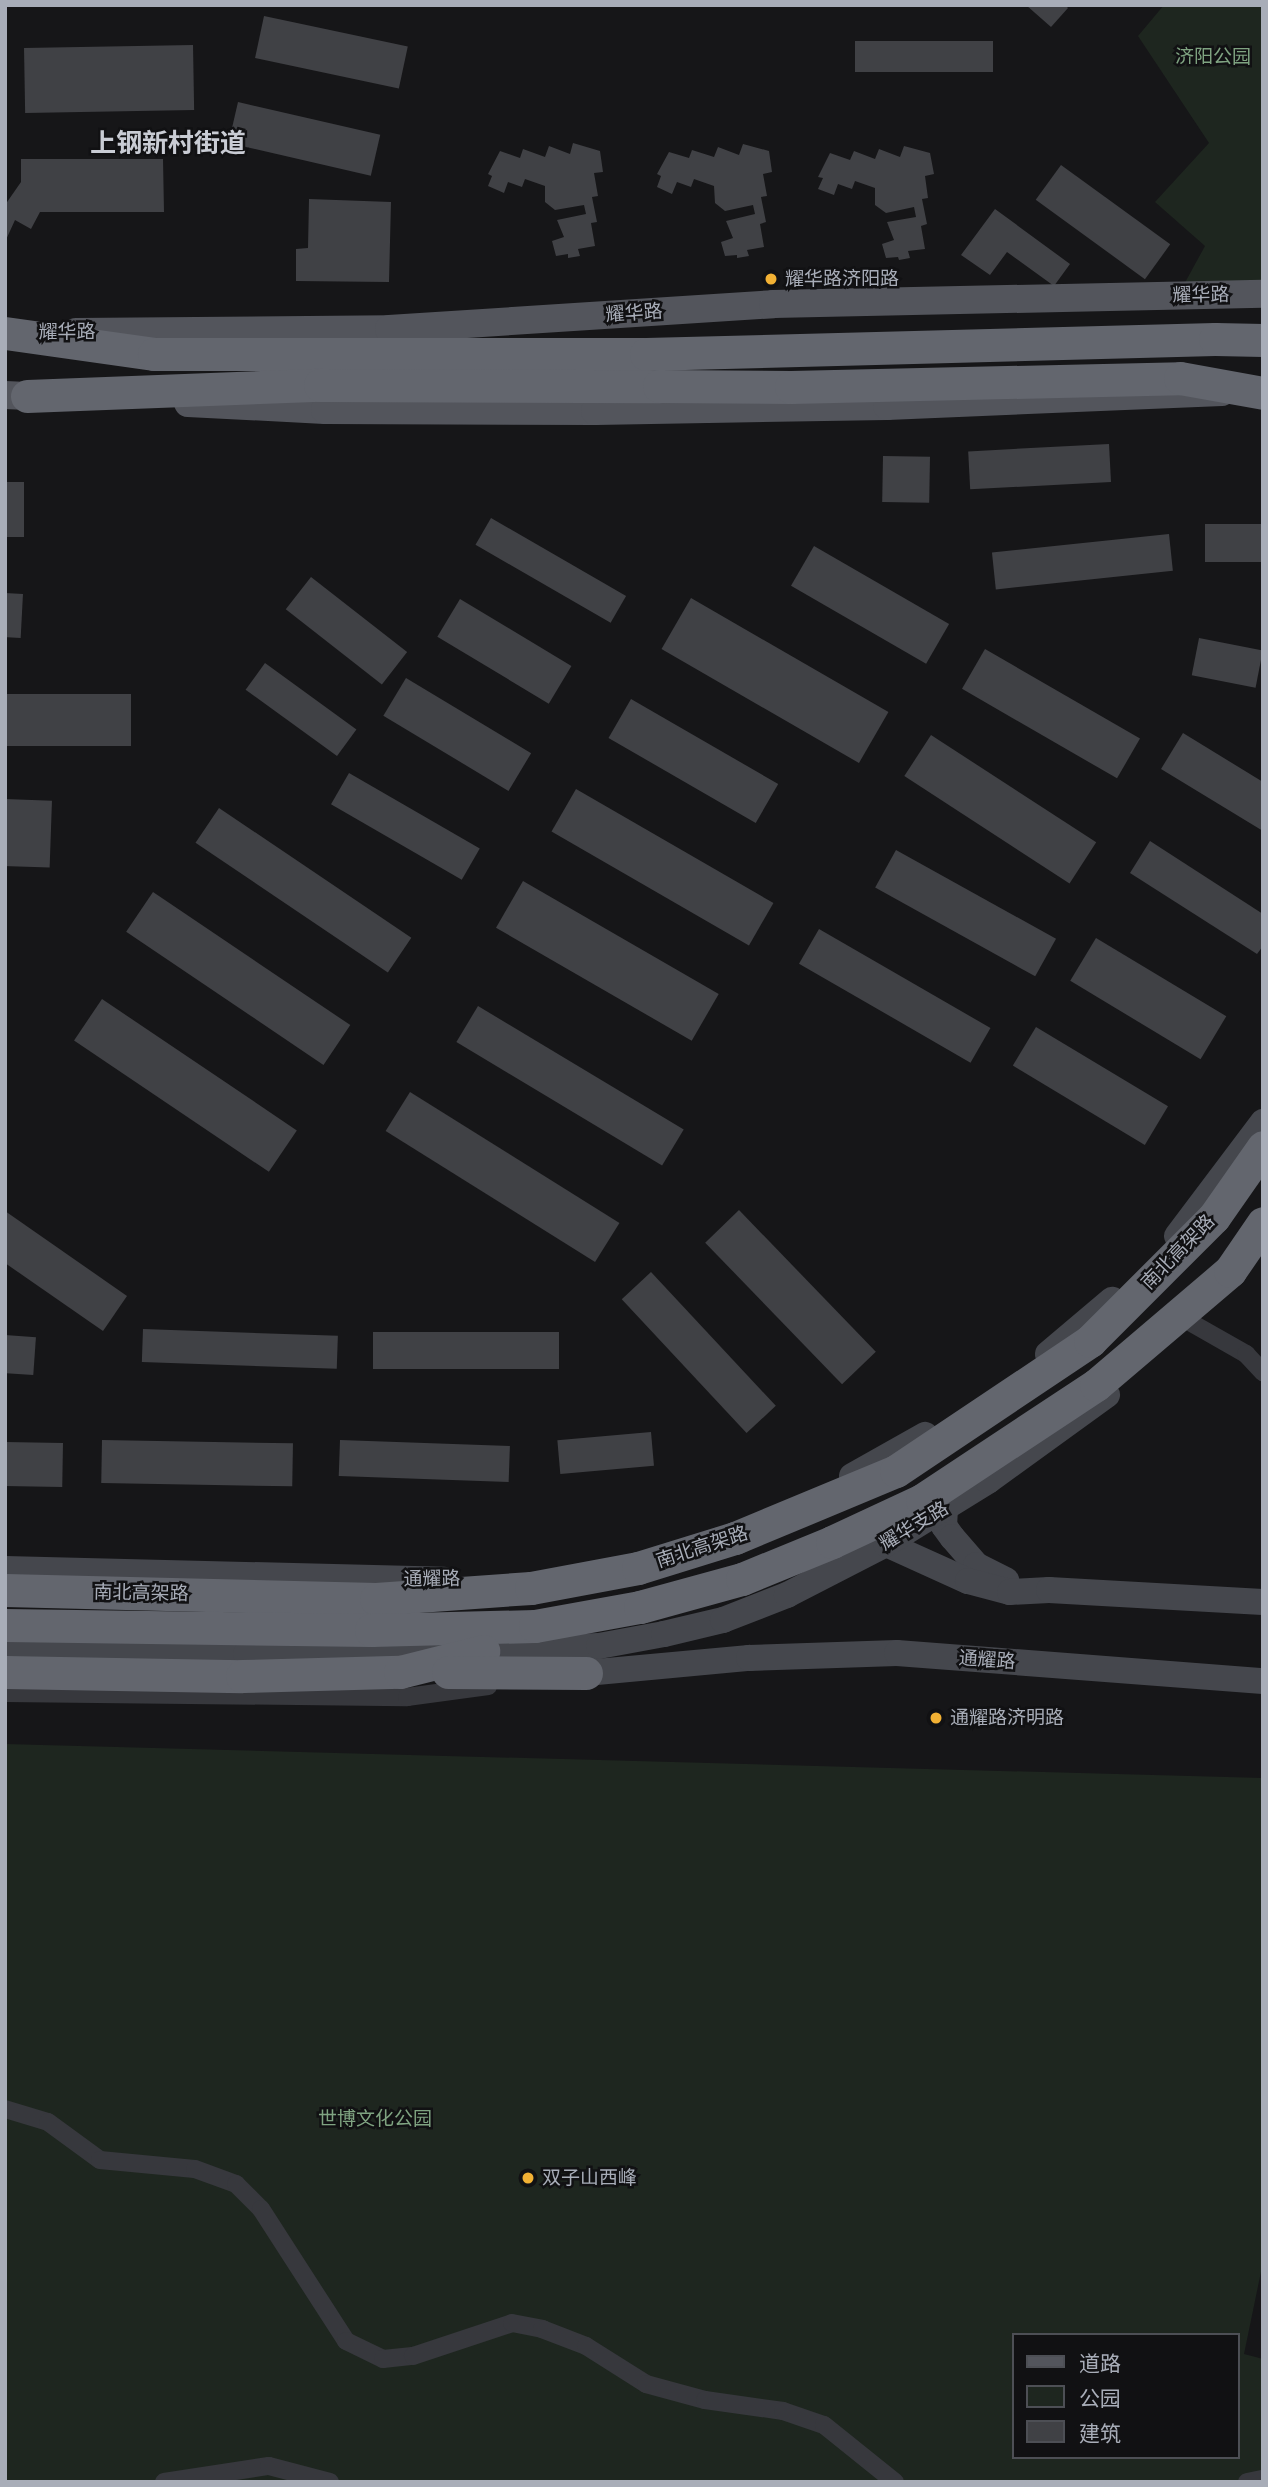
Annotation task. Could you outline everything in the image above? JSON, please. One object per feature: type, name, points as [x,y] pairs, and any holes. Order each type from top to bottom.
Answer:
[{"type":"highway","points":[[5,333],[153,354],[646,354],[1263,340]]},
{"type":"highway","points":[[16,396],[320,386],[791,387],[1180,379],[1263,391]]},
{"type":"highway","name":"南北高架路","points":[[5,1590],[376,1599],[531,1588],[638,1568],[735,1538],[896,1471],[1090,1341],[1214,1217],[1263,1147]]},
{"type":"highway","name":"南北高架路","points":[[5,1625],[371,1630],[536,1626],[640,1607],[742,1578],[832,1542],[922,1500],[1096,1385],[1230,1271],[1263,1223]]},
{"type":"highway","points":[[1230,1271],[1263,1235]]},
{"type":"highway","points":[[400,1672],[482,1651]]},
{"type":"highway","points":[[5,1672],[243,1676],[400,1672],[586,1673]]},
{"type":"main road","name":"耀华路","points":[[5,333],[389,329],[773,304],[1263,294]]},
{"type":"main road","points":[[16,396],[325,410],[595,411],[929,405],[1172,397],[1263,391]]},
{"type":"street","name":"通耀路","points":[[5,1569],[440,1581],[540,1572],[640,1551],[743,1523],[845,1480],[945,1423],[1041,1360],[1103,1307],[1180,1234],[1263,1122]]},
{"type":"street","name":"耀华支路","points":[[482,1651],[599,1646],[723,1620],[787,1595],[886,1544],[945,1508],[1081,1415],[1188,1321],[1263,1235]]},
{"type":"street","points":[[1188,1321],[1246,1354],[1263,1372]]},
{"type":"street","points":[[945,1508],[944,1526],[976,1565],[1006,1580],[1049,1590]]},
{"type":"street","points":[[886,1544],[968,1581],[1010,1592],[1049,1590],[1263,1602]]},
{"type":"street","points":[[5,1648],[246,1654],[482,1651]]},
{"type":"street","name":"通耀路","points":[[586,1673],[749,1658],[897,1653],[1263,1681]]},
{"type":"street","points":[[5,1693],[407,1697],[586,1673]]},
{"type":"street","points":[[5,2109],[48,2122],[100,2160],[195,2169],[236,2184],[261,2209],[346,2341],[383,2359],[413,2356],[512,2323],[542,2329],[586,2346],[646,2384],[705,2400],[783,2411],[824,2425],[895,2482]]},
{"type":"street","points":[[164,2482],[269,2466],[330,2482]]},
{"type":"street","points":[[1247,2482],[1263,2479]]},
{"type":"green space","name":"济阳公园","points":[[1164,5],[1263,5],[1263,286],[1182,288],[1205,246],[1155,202],[1209,143],[1138,36]]},
{"type":"green space","name":"世博文化公园","points":[[5,1744],[1263,1778],[1263,2262],[1244,2354],[1263,2359],[1263,2482],[5,2482]]},
{"type":"building","points":[[1026,5],[1065,5],[1068,8],[1051,27]]},
{"type":"building","points":[[264,16],[408,47],[399,89],[255,58]]},
{"type":"building","points":[[855,41],[993,41],[993,72],[855,72]]},
{"type":"building","points":[[193,45],[194,110],[25,113],[24,48]]},
{"type":"building","points":[[238,102],[380,135],[371,176],[229,143]]},
{"type":"building","points":[[573,143],[600,151],[603,172],[594,173],[598,196],[592,197],[597,222],[591,223],[595,246],[578,249],[580,256],[568,258],[568,254],[556,256],[552,241],[564,237],[557,220],[586,214],[584,205],[555,210],[545,202],[545,186],[525,179],[522,187],[508,182],[504,193],[488,186],[492,176],[488,174],[500,151],[520,158],[523,149],[545,157],[549,146],[570,154]]},
{"type":"building","points":[[743,144],[769,151],[772,172],[763,174],[767,196],[761,197],[766,222],[760,224],[764,247],[747,250],[749,256],[737,258],[737,255],[725,256],[721,242],[733,238],[726,221],[755,214],[753,205],[725,211],[715,203],[714,186],[694,179],[691,187],[677,182],[672,194],[657,187],[661,176],[657,174],[669,152],[689,158],[692,150],[714,157],[718,147],[739,155]]},
{"type":"building","points":[[904,146],[930,153],[934,174],[925,176],[928,198],[922,199],[927,224],[921,226],[925,249],[908,251],[910,258],[899,260],[898,257],[886,258],[882,244],[894,240],[887,222],[916,217],[914,207],[886,213],[875,205],[875,188],[855,181],[852,189],[838,184],[834,195],[818,189],[823,178],[818,177],[830,153],[850,160],[854,151],[875,159],[879,149],[900,157]]},
{"type":"building","points":[[21,159],[163,159],[164,212],[40,212],[31,229],[15,220],[5,242],[5,205],[21,182]]},
{"type":"building","points":[[1061,165],[1170,244],[1145,279],[1036,200]]},
{"type":"building","points":[[309,199],[391,202],[389,282],[296,281],[296,249],[308,248]]},
{"type":"building","points":[[995,209],[1070,264],[1054,286],[1007,252],[990,275],[961,255]]},
{"type":"building","points":[[1109,444],[1111,482],[970,489],[968,451]]},
{"type":"building","points":[[883,456],[930,457],[929,503],[882,502]]},
{"type":"building","points":[[5,482],[24,482],[24,537],[5,537]]},
{"type":"building","points":[[491,518],[626,596],[611,623],[476,545]]},
{"type":"building","points":[[1205,524],[1263,524],[1263,562],[1205,562]]},
{"type":"building","points":[[1169,534],[1173,571],[996,589],[992,553]]},
{"type":"building","points":[[814,546],[949,624],[926,664],[791,586]]},
{"type":"building","points":[[311,577],[407,652],[382,684],[286,609]]},
{"type":"building","points":[[5,593],[23,594],[21,638],[5,637]]},
{"type":"building","points":[[691,598],[888,712],[859,763],[662,649]]},
{"type":"building","points":[[460,599],[571,666],[549,704],[437,637]]},
{"type":"building","points":[[1199,638],[1263,650],[1256,688],[1192,675]]},
{"type":"building","points":[[985,649],[1140,738],[1117,778],[962,689]]},
{"type":"building","points":[[265,663],[356,729],[337,756],[246,690]]},
{"type":"building","points":[[406,678],[531,753],[508,791],[383,716]]},
{"type":"building","points":[[5,694],[131,694],[131,746],[5,746]]},
{"type":"building","points":[[631,699],[778,784],[756,823],[608,738]]},
{"type":"building","points":[[1183,733],[1263,782],[1263,831],[1161,769]]},
{"type":"building","points":[[931,735],[1096,842],[1070,883],[904,776]]},
{"type":"building","points":[[349,773],[480,848],[462,880],[331,804]]},
{"type":"building","points":[[576,789],[773,903],[749,945],[552,831]]},
{"type":"building","points":[[5,799],[52,801],[50,868],[5,866]]},
{"type":"building","points":[[219,808],[411,938],[388,973],[196,843]]},
{"type":"building","points":[[1150,841],[1263,914],[1263,946],[1257,954],[1130,873]]},
{"type":"building","points":[[896,850],[1056,939],[1035,976],[875,888]]},
{"type":"building","points":[[523,881],[719,994],[692,1041],[496,928]]},
{"type":"building","points":[[153,892],[350,1025],[323,1065],[126,932]]},
{"type":"building","points":[[819,929],[990,1028],[970,1063],[799,964]]},
{"type":"building","points":[[1096,938],[1226,1016],[1201,1059],[1070,981]]},
{"type":"building","points":[[102,999],[297,1130],[269,1172],[74,1040]]},
{"type":"building","points":[[478,1006],[684,1130],[662,1166],[456,1042]]},
{"type":"building","points":[[1036,1027],[1168,1106],[1145,1145],[1013,1066]]},
{"type":"building","points":[[410,1092],[619,1223],[595,1262],[386,1131]]},
{"type":"building","points":[[739,1210],[876,1352],[842,1384],[705,1243]]},
{"type":"building","points":[[5,1211],[127,1296],[103,1331],[5,1263]]},
{"type":"building","points":[[651,1272],[776,1406],[747,1433],[622,1299]]},
{"type":"building","points":[[143,1329],[338,1336],[337,1369],[142,1362]]},
{"type":"building","points":[[373,1332],[559,1332],[559,1369],[373,1369]]},
{"type":"building","points":[[5,1335],[36,1337],[33,1375],[5,1373]]},
{"type":"building","points":[[651,1432],[654,1466],[560,1474],[557,1440]]},
{"type":"building","points":[[102,1440],[293,1443],[292,1486],[101,1483]]},
{"type":"building","points":[[340,1440],[510,1446],[509,1482],[339,1476]]},
{"type":"building","points":[[5,1442],[63,1443],[62,1487],[5,1486]]},
{"type":"place","name":"耀华路济阳路","points":[[771,279]]},
{"type":"place","name":"通耀路济明路","points":[[936,1718]]},
{"type":"place","name":"双子山西峰","points":[[528,2178]]},
{"type":"district","name":"上钢新村街道","points":[[168,144]]}]
